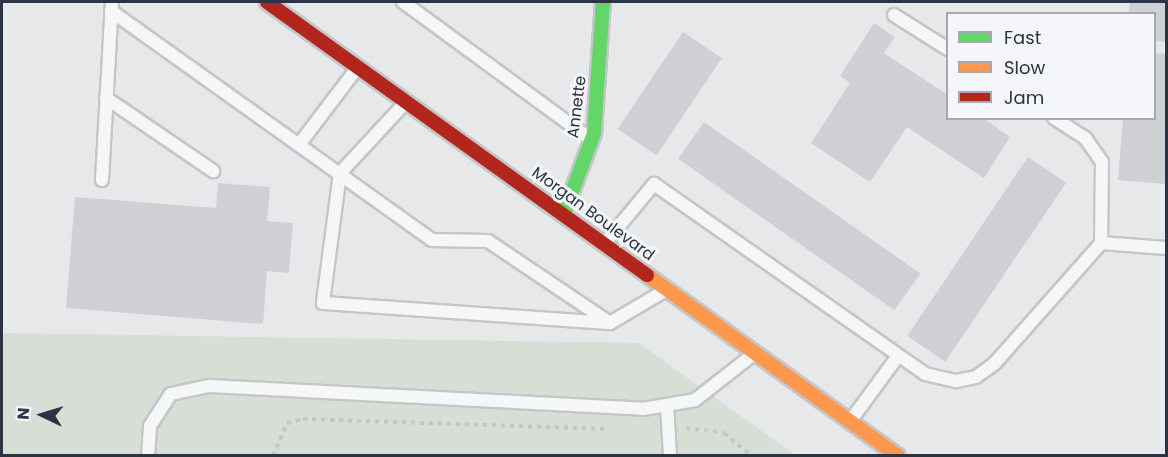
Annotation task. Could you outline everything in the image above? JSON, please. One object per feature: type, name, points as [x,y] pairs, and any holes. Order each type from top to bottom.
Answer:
[{"type":"main road","name":"Morgan Boulevard","points":[[267,2],[564,213],[898,456]]},
{"type":"main road","name":"Annette","points":[[564,213],[591,140],[603,2]]},
{"type":"lane","points":[[403,2],[591,140]]},
{"type":"lane","points":[[102,180],[112,6]]},
{"type":"lane","points":[[112,6],[432,240],[488,241],[610,323]]},
{"type":"lane","points":[[894,15],[946,48]]},
{"type":"lane","points":[[301,142],[358,67]]},
{"type":"lane","points":[[106,98],[213,171]]},
{"type":"lane","points":[[406,102],[340,173],[323,303],[610,323],[668,290]]},
{"type":"lane","points":[[605,243],[654,184],[925,374],[956,381],[976,377],[995,363],[1101,243],[1102,162],[1085,138],[1057,120]]},
{"type":"lane","points":[[1101,243],[1167,248]]},
{"type":"lane","points":[[148,456],[150,426],[171,394],[210,386],[643,409],[695,400],[755,353]]},
{"type":"lane","points":[[850,421],[898,356]]},
{"type":"lane","points":[[667,405],[670,456]]},
{"type":"path","points":[[273,456],[287,423],[303,419],[611,429]]},
{"type":"path","points":[[667,429],[724,433],[752,456]]},
{"type":"shaded area","points":[[2,333],[639,343],[795,455],[2,456]]},
{"type":"building","points":[[1130,2],[1166,2],[1166,42],[1156,41],[1156,12],[1129,12]]},
{"type":"building","points":[[874,23],[895,37],[884,53],[946,94],[946,120],[986,120],[1010,137],[984,178],[907,127],[870,182],[811,143],[850,83],[840,76]]},
{"type":"building","points":[[683,32],[722,58],[657,155],[618,129]]},
{"type":"building","points":[[1156,53],[1166,54],[1166,184],[1118,180],[1123,120],[1156,120]]},
{"type":"building","points":[[704,122],[920,273],[894,310],[678,159]]},
{"type":"building","points":[[1028,157],[1066,183],[945,362],[907,336]]},
{"type":"building","points":[[218,183],[270,187],[267,221],[293,223],[289,273],[267,271],[263,324],[66,308],[75,197],[216,208]]},
{"type":"traffic: fast","points":[[564,213],[594,133],[603,2]]},
{"type":"traffic: slow","points":[[647,275],[898,456]]},
{"type":"traffic: jam","points":[[267,2],[647,275]]}]
